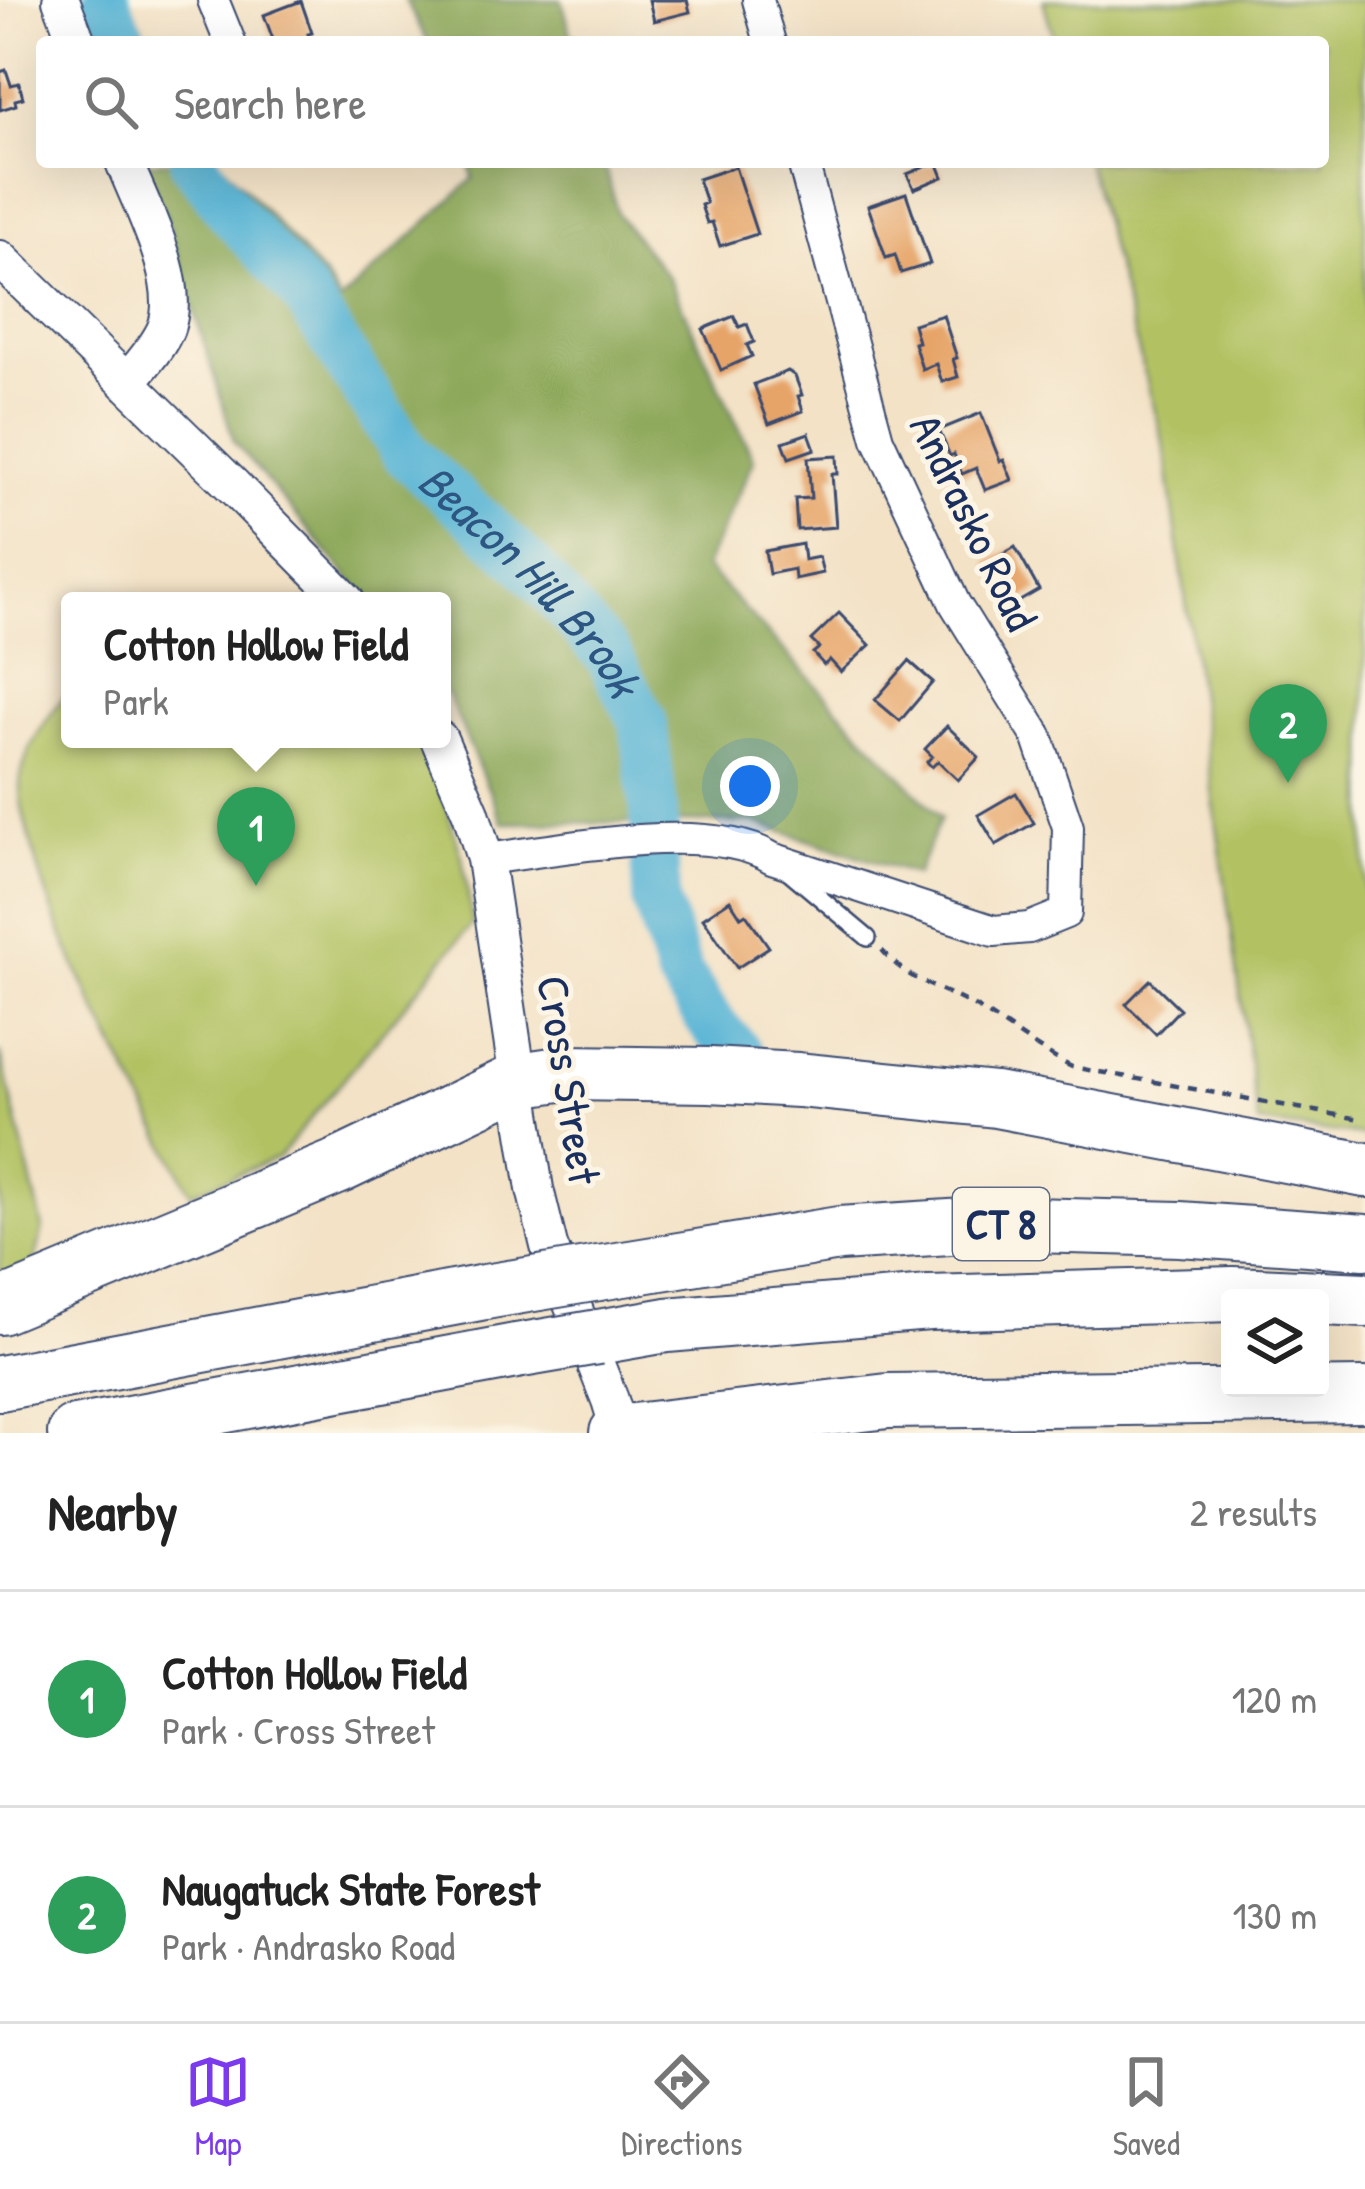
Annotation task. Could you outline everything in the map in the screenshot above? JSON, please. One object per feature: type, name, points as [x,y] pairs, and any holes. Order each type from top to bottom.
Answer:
[{"type":"highway","points":[[0,1307],[339,1166],[519,1080],[566,1073],[798,1080],[996,1100],[1365,1170]]},
{"type":"highway","name":"CT 8","points":[[0,1383],[485,1292],[839,1234],[998,1224],[1180,1228],[1365,1242]]},
{"type":"highway","name":"CT 8","points":[[75,1433],[667,1325],[952,1302],[1233,1294],[1365,1300]]},
{"type":"highway","points":[[618,1433],[888,1401],[1365,1395]]},
{"type":"street","points":[[61,0],[75,36]]},
{"type":"street","points":[[213,0],[228,36]]},
{"type":"street","points":[[758,0],[768,36]]},
{"type":"street","points":[[126,168],[158,248],[170,307],[160,340],[127,383]]},
{"type":"street","name":"Andrasko Road","points":[[772,858],[994,931],[1029,928],[1066,913],[1068,827],[1037,736],[955,604],[878,439],[805,168]]},
{"type":"street","points":[[0,260],[337,592]]},
{"type":"street","name":"Cross Street","points":[[444,748],[485,859],[549,1246],[610,1400],[618,1433]]},
{"type":"street","points":[[485,859],[680,839],[753,847],[772,858]]},
{"type":"lane","points":[[772,858],[868,938]]},
{"type":"path","points":[[868,938],[908,976],[968,1002],[1072,1067],[1365,1120]]},
{"type":"green space","points":[[79,0],[129,0],[147,36],[94,36]]},
{"type":"green space","points":[[405,0],[562,0],[571,36],[425,36]]},
{"type":"green space","points":[[1043,0],[1365,0],[1365,1136],[1258,1123],[1164,444],[1089,168],[1329,168],[1329,36],[1053,36]]},
{"type":"green space","points":[[146,168],[226,168],[325,278],[340,302],[473,179],[471,168],[606,168],[618,215],[668,277],[754,460],[705,567],[941,818],[916,875],[752,822],[503,823],[451,703],[451,592],[360,592],[234,442],[164,211]]},
{"type":"green space","points":[[61,701],[61,748],[428,748],[462,857],[473,923],[278,1158],[191,1193],[80,975],[44,885],[20,784],[41,729]]},
{"type":"green space","points":[[0,1051],[43,1228],[33,1269],[0,1281]]},
{"type":"building","points":[[649,0],[687,0],[690,12],[654,21]]},
{"type":"building","points":[[301,1],[312,33],[272,36],[264,15]]},
{"type":"building","points":[[6,70],[11,85],[19,83],[23,98],[0,110],[0,72]]},
{"type":"building","points":[[735,168],[757,234],[720,246],[701,205],[706,203],[698,179]]},
{"type":"building","points":[[939,168],[943,177],[914,189],[907,174]]},
{"type":"building","points":[[906,193],[930,264],[901,273],[895,255],[886,258],[868,206]]},
{"type":"building","points":[[943,315],[958,377],[942,382],[936,364],[922,369],[913,324]]},
{"type":"building","points":[[734,316],[739,327],[747,324],[754,342],[747,345],[752,356],[721,370],[703,329]]},
{"type":"building","points":[[788,371],[795,376],[803,411],[769,424],[754,384]]},
{"type":"building","points":[[981,413],[1012,480],[985,490],[976,468],[962,474],[939,430]]},
{"type":"building","points":[[809,433],[815,449],[789,458],[783,442]]},
{"type":"building","points":[[837,456],[838,474],[832,474],[836,527],[797,530],[795,499],[811,498],[808,458]]},
{"type":"building","points":[[802,544],[804,560],[819,557],[823,573],[795,579],[794,569],[769,574],[765,551]]},
{"type":"building","points":[[1015,547],[1039,590],[1013,605],[988,563]]},
{"type":"building","points":[[839,613],[870,645],[841,672],[830,660],[824,665],[813,653],[819,648],[811,640]]},
{"type":"building","points":[[909,661],[933,682],[900,721],[875,700]]},
{"type":"building","points":[[947,726],[979,757],[958,780],[938,761],[932,767],[927,762],[932,756],[925,749]]},
{"type":"building","points":[[1016,793],[1034,823],[996,845],[978,815]]},
{"type":"building","points":[[730,900],[769,947],[737,968],[703,918]]},
{"type":"building","points":[[1150,980],[1180,1009],[1156,1034],[1126,1004]]},
{"type":"waterway","name":"Beacon Hill Brook","points":[[105,0],[121,36]]},
{"type":"waterway","name":"Beacon Hill Brook","points":[[198,168],[303,293],[407,455],[528,565],[608,655],[643,721],[654,811],[656,901],[679,973],[712,1024],[739,1053]]},
{"type":"place","name":"Naugatuck State Forest","points":[[1288,783]]},
{"type":"place","name":"Cotton Hollow Field","points":[[256,886]]}]
